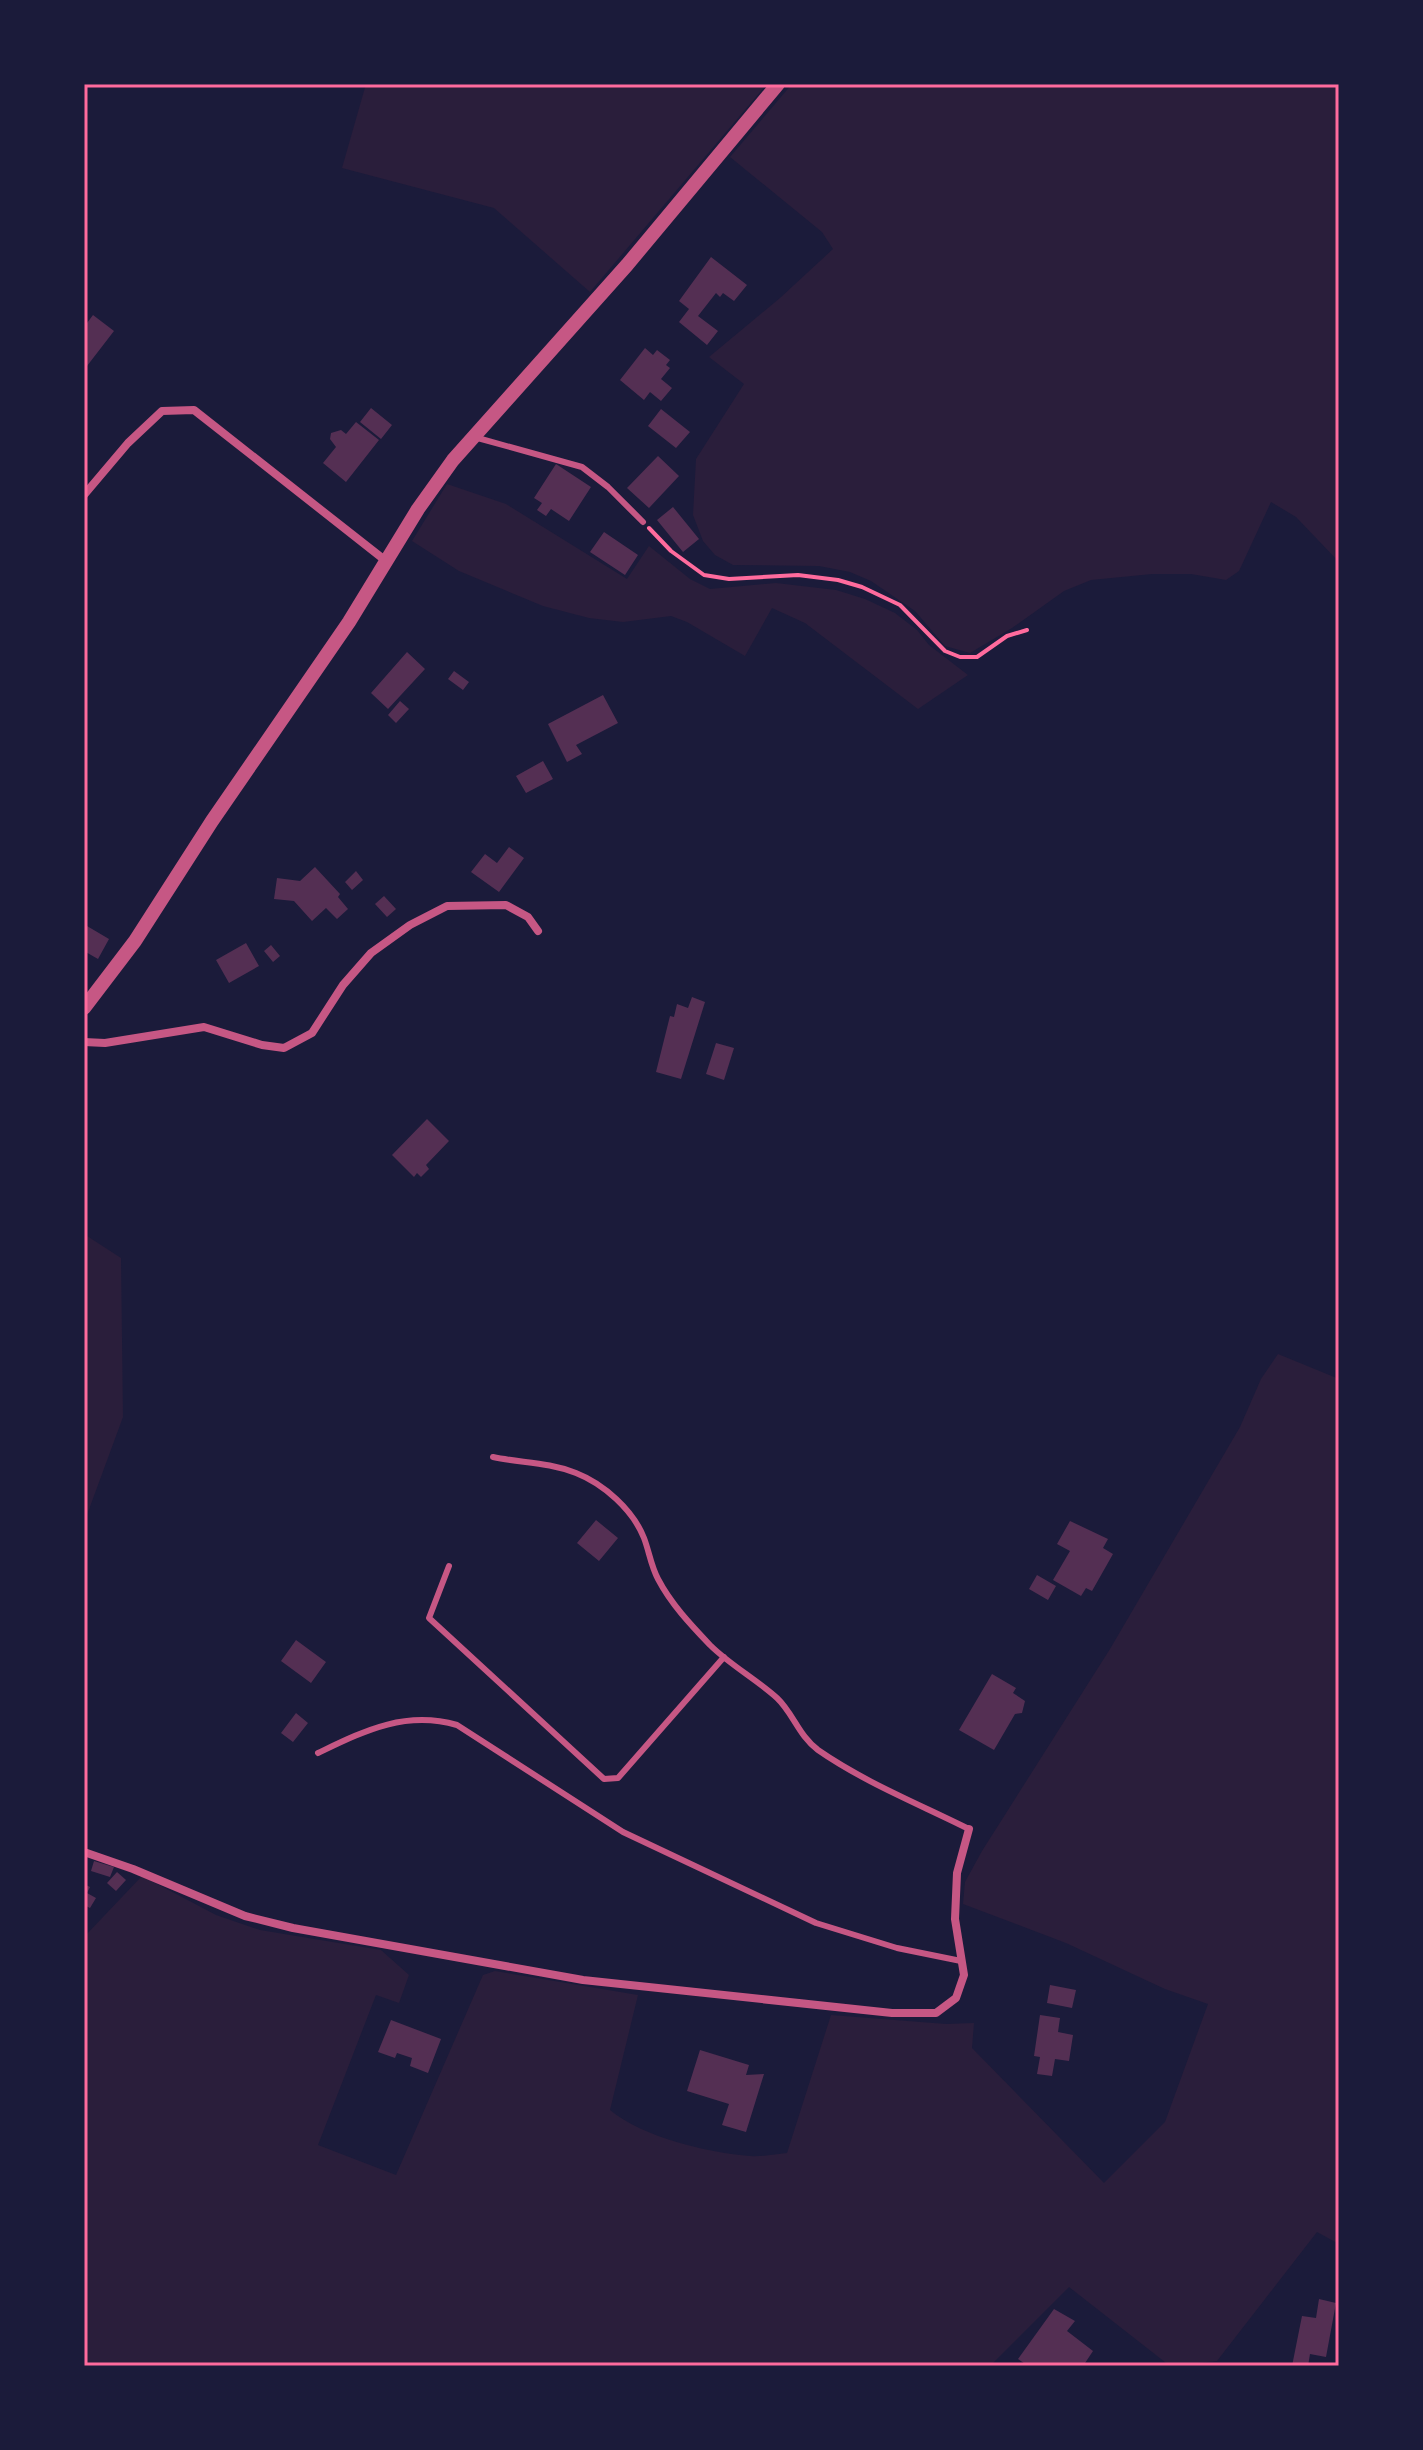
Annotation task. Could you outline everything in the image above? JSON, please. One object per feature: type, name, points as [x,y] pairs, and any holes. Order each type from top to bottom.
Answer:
[{"type":"street","points":[[84,1008],[135,941],[212,821],[349,622],[418,509],[453,460],[627,265],[778,84]]},
{"type":"street","points":[[84,495],[128,443],[162,411],[194,410],[386,561]]},
{"type":"street","points":[[84,1042],[105,1043],[204,1027],[262,1045],[284,1048],[312,1033],[343,985],[371,953],[410,925],[447,906],[506,905],[528,917],[538,931]]},
{"type":"street","points":[[84,1852],[245,1916],[293,1928],[583,1980],[892,2013],[936,2013],[956,1998],[964,1975],[955,1903],[957,1873],[969,1829]]},
{"type":"lane","points":[[474,437],[582,467],[608,487],[643,522]]},
{"type":"lane","points":[[493,1457],[559,1467],[580,1475],[621,1504],[637,1522],[657,1577],[680,1613],[724,1657],[780,1701],[800,1732],[816,1748],[969,1829]]},
{"type":"lane","points":[[449,1566],[429,1618],[604,1779],[618,1778],[724,1657]]},
{"type":"lane","points":[[318,1753],[369,1728],[417,1719],[438,1719],[457,1725],[623,1832],[816,1923],[897,1948],[961,1961]]},
{"type":"path","points":[[643,522],[671,551],[704,575],[729,579],[798,575],[838,580],[862,587],[900,605],[945,651],[960,657],[977,657],[1007,636],[1027,630]]},
{"type":"shaded area","points":[[366,84],[767,84],[590,292],[494,208],[342,168]]},
{"type":"shaded area","points":[[792,84],[1339,84],[1339,562],[1296,517],[1271,502],[1239,571],[1226,580],[1191,574],[1152,574],[1091,580],[1064,591],[970,653],[945,646],[915,611],[871,581],[850,572],[819,566],[733,565],[715,555],[703,541],[693,515],[696,459],[744,384],[709,357],[833,249],[822,232],[730,157]]},
{"type":"shaded area","points":[[447,484],[506,504],[627,579],[649,546],[690,579],[710,589],[776,583],[836,590],[865,599],[895,613],[968,675],[918,709],[805,623],[772,608],[745,656],[671,616],[623,622],[589,618],[543,606],[459,571],[412,541]]},
{"type":"shaded area","points":[[84,1234],[121,1258],[123,1417],[84,1523]]},
{"type":"shaded area","points":[[1278,1354],[1339,1379],[1339,2244],[1317,2232],[1217,2361],[1170,2366],[1069,2287],[990,2366],[84,2366],[84,1937],[142,1876],[216,1915],[260,1930],[381,1950],[409,1975],[399,2003],[376,1995],[318,2145],[396,2175],[483,1975],[495,1971],[638,1995],[610,2110],[658,2136],[734,2154],[759,2156],[787,2153],[831,2015],[946,2024],[974,2023],[972,2048],[1104,2183],[1165,2122],[1208,2004],[1165,1989],[1066,1943],[963,1904],[965,1882],[1110,1649],[1240,1427],[1261,1379]]},
{"type":"building","points":[[711,257],[747,285],[734,301],[723,293],[720,297],[716,293],[698,316],[718,331],[707,345],[679,322],[689,309],[679,301]]},
{"type":"building","points":[[93,315],[114,331],[87,366],[84,364],[84,327]]},
{"type":"building","points":[[645,348],[653,355],[657,350],[670,360],[666,365],[670,368],[661,379],[672,388],[661,401],[650,392],[644,400],[620,380]]},
{"type":"building","points":[[371,408],[392,425],[381,439],[360,422]]},
{"type":"building","points":[[661,409],[690,432],[676,448],[648,426]]},
{"type":"building","points":[[356,422],[379,440],[346,482],[323,463],[336,447],[330,439],[331,433],[341,430],[346,434]]},
{"type":"building","points":[[658,456],[679,476],[649,508],[627,488]]},
{"type":"building","points":[[556,464],[591,487],[569,521],[551,509],[546,516],[537,510],[542,503],[534,498]]},
{"type":"building","points":[[673,507],[699,539],[683,552],[657,520]]},
{"type":"building","points":[[604,532],[638,555],[625,575],[590,552]]},
{"type":"building","points":[[407,652],[425,669],[388,709],[371,693]]},
{"type":"building","points":[[454,671],[469,682],[463,690],[448,679]]},
{"type":"building","points":[[603,695],[618,723],[576,745],[582,754],[567,762],[548,724]]},
{"type":"building","points":[[400,701],[409,709],[396,723],[388,715]]},
{"type":"building","points":[[543,761],[553,779],[526,793],[516,776]]},
{"type":"building","points":[[509,847],[524,858],[499,892],[471,872],[485,854],[497,863]]},
{"type":"building","points":[[315,867],[340,894],[338,897],[348,909],[337,919],[326,908],[312,921],[294,901],[274,899],[277,878],[300,881]]},
{"type":"building","points":[[356,871],[363,880],[352,890],[345,882]]},
{"type":"building","points":[[384,896],[396,909],[387,917],[375,904]]},
{"type":"building","points":[[87,926],[109,939],[98,959],[84,951]]},
{"type":"building","points":[[246,943],[259,966],[229,983],[216,960]]},
{"type":"building","points":[[271,945],[280,956],[273,962],[264,951]]},
{"type":"building","points":[[692,997],[705,1002],[681,1079],[656,1072],[670,1016],[674,1017],[677,1004],[688,1008]]},
{"type":"building","points":[[716,1043],[734,1048],[724,1080],[706,1074]]},
{"type":"building","points":[[427,1119],[449,1141],[426,1165],[429,1169],[421,1177],[417,1173],[414,1177],[392,1155]]},
{"type":"building","points":[[596,1520],[618,1538],[599,1561],[577,1543]]},
{"type":"building","points":[[1070,1521],[1108,1539],[1103,1548],[1113,1554],[1092,1591],[1086,1588],[1081,1596],[1053,1580],[1070,1551],[1057,1544]]},
{"type":"building","points":[[1037,1575],[1056,1586],[1048,1600],[1029,1589]]},
{"type":"building","points":[[296,1640],[326,1662],[311,1683],[281,1661]]},
{"type":"building","points":[[992,1674],[1016,1688],[1013,1693],[1025,1701],[1022,1713],[1015,1714],[994,1750],[959,1730]]},
{"type":"building","points":[[296,1713],[308,1723],[293,1742],[281,1733]]},
{"type":"building","points":[[94,1861],[114,1867],[110,1877],[91,1871]]},
{"type":"building","points":[[117,1872],[126,1880],[116,1891],[107,1883]]},
{"type":"building","points":[[84,1884],[90,1887],[87,1893],[96,1898],[90,1908],[84,1905]]},
{"type":"building","points":[[1050,1985],[1076,1990],[1072,2008],[1047,2003]]},
{"type":"building","points":[[1040,2015],[1060,2018],[1058,2032],[1073,2035],[1069,2061],[1055,2059],[1052,2076],[1037,2074],[1040,2057],[1034,2056]]},
{"type":"building","points":[[391,2020],[441,2039],[428,2073],[410,2066],[412,2058],[397,2053],[395,2058],[378,2052]]},
{"type":"building","points":[[700,2050],[749,2065],[746,2075],[764,2074],[746,2132],[722,2125],[729,2104],[687,2091]]},
{"type":"building","points":[[1319,2299],[1336,2303],[1326,2357],[1310,2354],[1308,2366],[1292,2366],[1302,2316],[1316,2318]]},
{"type":"building","points":[[1054,2309],[1075,2321],[1067,2331],[1093,2351],[1083,2366],[1028,2366],[1018,2359]]}]
